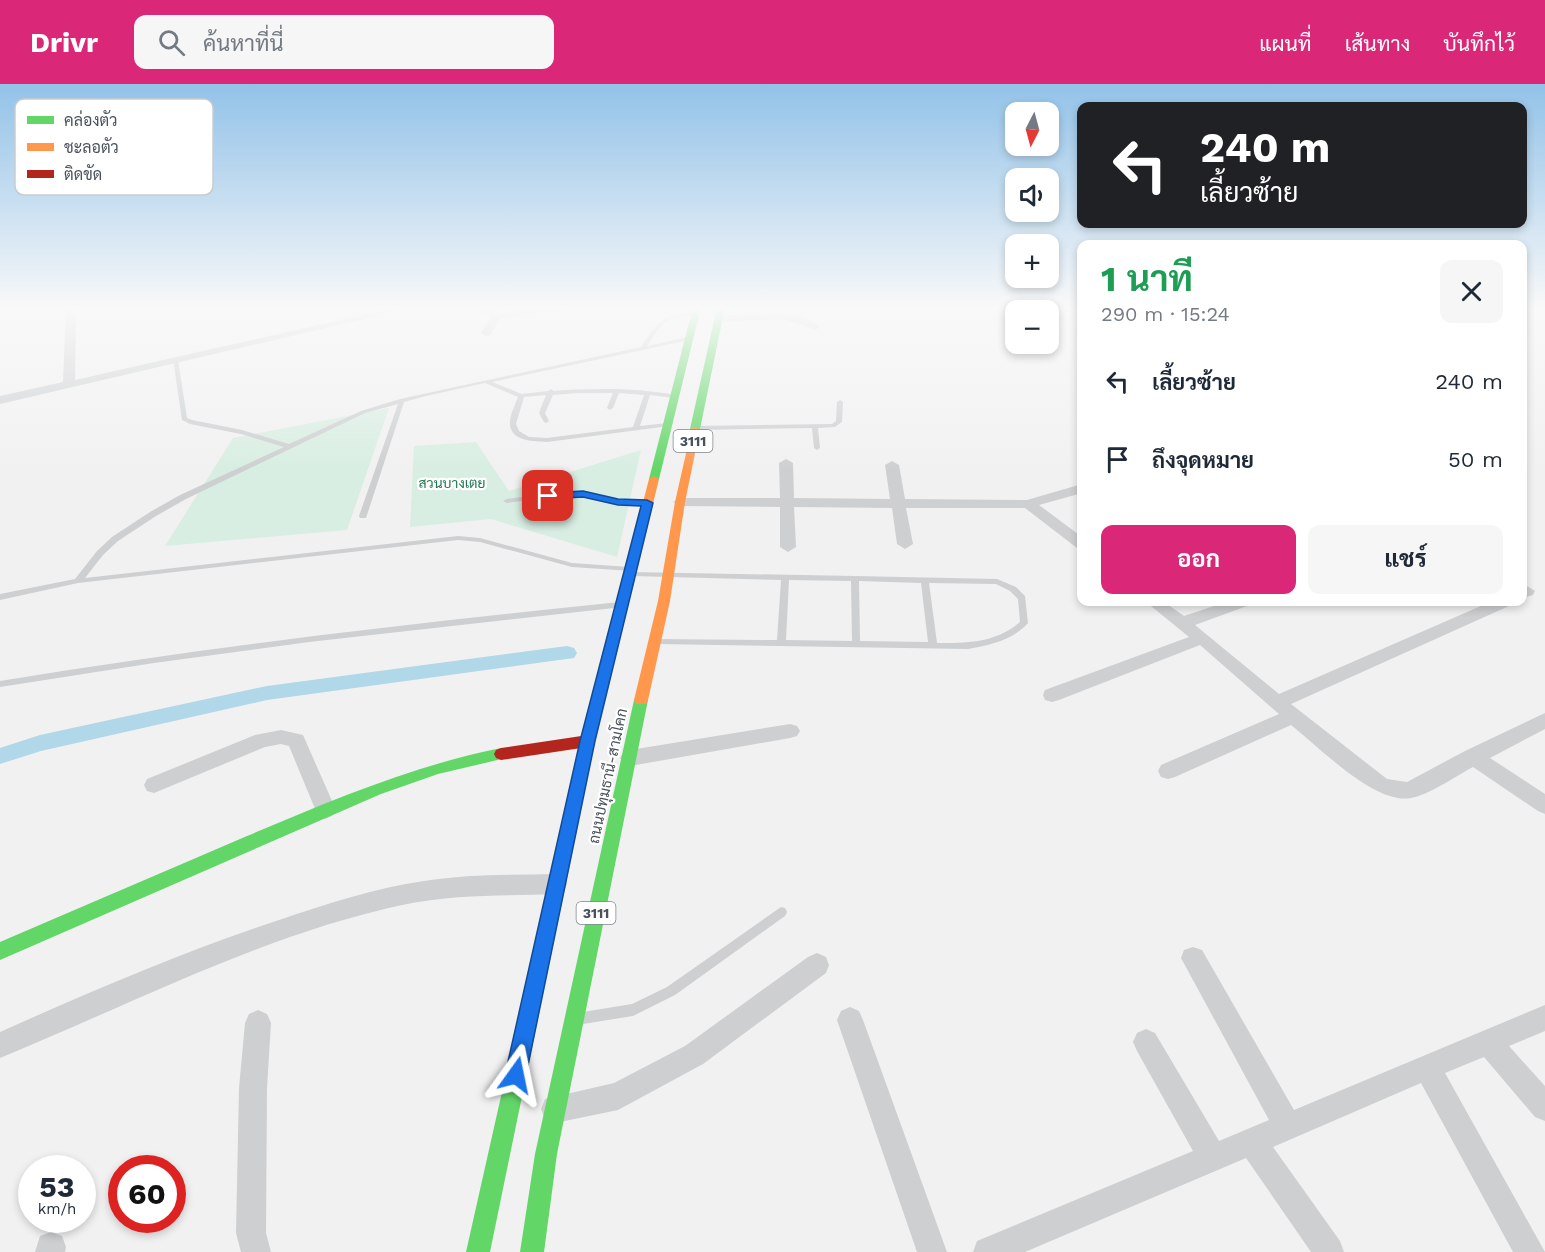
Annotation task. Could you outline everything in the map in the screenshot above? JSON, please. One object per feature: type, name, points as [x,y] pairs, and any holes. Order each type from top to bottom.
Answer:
[{"type":"main road","name":"ถนนปทุมธานี-สามโคก","points":[[478,1252],[588,741],[682,362]]},
{"type":"main road","name":"ถนนปทุมธานี-สามโคก","points":[[532,1252],[546,1154],[630,758],[632,739],[655,641],[680,502],[710,362]]},
{"type":"main road","points":[[0,951],[325,810],[410,777],[465,760],[588,741]]},
{"type":"street","points":[[69,384],[70,362]]},
{"type":"street","points":[[0,400],[168,362]]},
{"type":"street","points":[[786,463],[788,547]]},
{"type":"street","points":[[892,465],[905,543]]},
{"type":"street","points":[[680,502],[1028,504],[1077,489]]},
{"type":"street","points":[[1028,504],[1077,541]]},
{"type":"street","points":[[1159,606],[1202,638],[1277,703],[1380,785],[1395,790],[1410,790],[1545,720]]},
{"type":"street","points":[[1183,624],[1230,606]]},
{"type":"street","points":[[1277,703],[1494,606]]},
{"type":"street","points":[[1052,695],[1202,638]]},
{"type":"street","points":[[1168,771],[1293,716]]},
{"type":"street","points":[[630,758],[789,731]]},
{"type":"street","points":[[154,785],[262,740],[281,737],[296,740],[325,810]]},
{"type":"street","points":[[1472,756],[1545,805]]},
{"type":"street","points":[[0,1045],[103,999],[236,945],[307,921],[407,894],[438,890],[556,884]]},
{"type":"street","points":[[1193,958],[1288,1127]]},
{"type":"street","points":[[555,1109],[618,1096],[694,1055],[817,965]]},
{"type":"street","points":[[988,1252],[1545,1018]]},
{"type":"street","points":[[850,1020],[932,1252]]},
{"type":"street","points":[[256,1252],[251,1233],[253,1088],[258,1023]]},
{"type":"street","points":[[1146,1042],[1213,1158]]},
{"type":"street","points":[[1488,1042],[1545,1107]]},
{"type":"street","points":[[1427,1067],[1530,1252]]},
{"type":"street","points":[[1252,1142],[1329,1252]]},
{"type":"lane","points":[[175,362],[184,419],[242,432],[288,446]]},
{"type":"lane","points":[[78,581],[115,539],[153,514],[288,446],[363,412],[402,400],[579,362]]},
{"type":"lane","points":[[486,381],[521,396],[551,391],[648,393],[674,396]]},
{"type":"lane","points":[[546,421],[542,413],[551,391]]},
{"type":"lane","points":[[610,408],[617,392]]},
{"type":"lane","points":[[636,429],[648,393]]},
{"type":"lane","points":[[521,396],[513,424],[516,432],[527,439],[563,438],[667,425]]},
{"type":"lane","points":[[363,516],[402,400]]},
{"type":"lane","points":[[696,428],[833,426],[839,422],[840,402]]},
{"type":"lane","points":[[599,433],[603,424]]},
{"type":"lane","points":[[815,427],[816,448]]},
{"type":"lane","points":[[555,430],[563,438]]},
{"type":"lane","points":[[507,501],[569,493],[596,496],[618,502],[647,503]]},
{"type":"lane","points":[[0,597],[78,581],[458,538],[480,540],[572,565],[630,572],[668,575],[997,582],[1013,589],[1022,598],[1024,623],[1010,636],[993,642],[968,646],[655,641]]},
{"type":"lane","points":[[781,643],[785,577]]},
{"type":"lane","points":[[855,578],[856,644]]},
{"type":"lane","points":[[925,580],[933,645]]},
{"type":"lane","points":[[0,684],[132,662],[467,620],[622,605]]},
{"type":"lane","points":[[574,1020],[633,1010],[670,991],[781,912]]},
{"type":"green space","points":[[389,408],[347,530],[165,546],[233,438]]},
{"type":"green space","name":"สวนบางเตย","points":[[476,442],[509,491],[641,450],[617,557],[491,519],[410,527],[414,446]]},
{"type":"waterway","points":[[0,756],[40,743],[267,693],[567,653]]},
{"type":"traffic: fast","points":[[654,479],[683,362]]},
{"type":"traffic: fast","points":[[695,429],[709,362]]},
{"type":"traffic: fast","points":[[532,1252],[546,1154],[641,700]]},
{"type":"traffic: fast","points":[[0,951],[376,790],[407,778],[469,760],[501,754]]},
{"type":"traffic: fast","points":[[478,1252],[568,834]]},
{"type":"traffic: slow","points":[[641,700],[664,601],[680,502],[695,429]]},
{"type":"traffic: slow","points":[[568,834],[588,741],[654,479]]},
{"type":"traffic: jam","points":[[501,754],[588,741]]},
{"type":"route","points":[[516,1075],[588,741],[647,503],[618,502],[596,496],[569,493],[548,496]]}]
